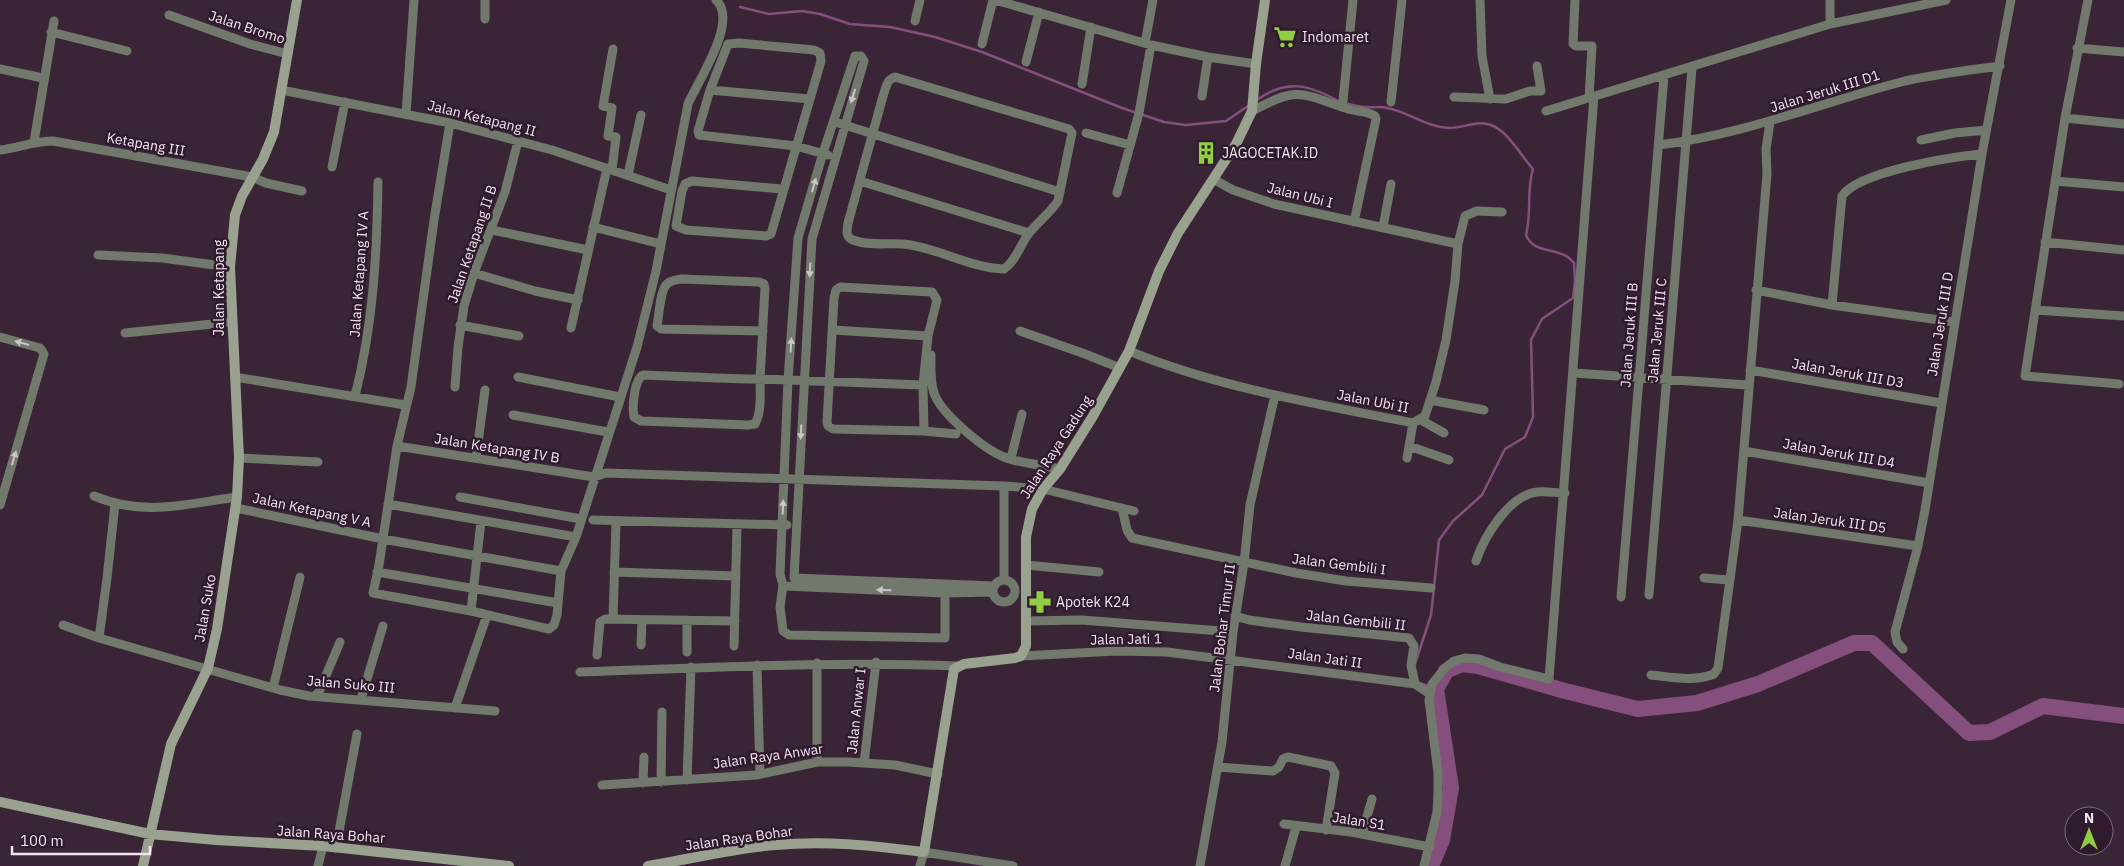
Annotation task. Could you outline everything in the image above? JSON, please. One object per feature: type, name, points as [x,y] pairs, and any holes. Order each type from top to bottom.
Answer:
[{"type":"street","name":"Jalan Ketapang","points":[[235,376],[230,267],[235,215],[242,196],[266,153],[274,132],[297,0]]},
{"type":"street","points":[[406,114],[414,0]]},
{"type":"street","points":[[484,19],[485,0]]},
{"type":"street","points":[[450,124],[434,220],[411,387],[396,446],[383,539],[373,593],[471,611],[548,629],[554,625],[561,571],[576,537],[608,432],[637,347],[661,244],[688,104],[709,64],[723,15],[716,0]]},
{"type":"street","points":[[914,22],[920,0]]},
{"type":"street","points":[[982,44],[994,0],[1148,44],[1208,57],[1256,64]]},
{"type":"street","points":[[1117,193],[1139,113],[1153,0]]},
{"type":"street","name":"Jalan Raya Gadung","points":[[1021,656],[1026,646],[1026,537],[1032,509],[1043,489],[1060,469],[1120,368],[1129,351],[1159,270],[1178,233],[1236,144],[1253,107],[1256,64],[1265,0]]},
{"type":"street","points":[[1343,101],[1353,0]]},
{"type":"street","points":[[1391,102],[1402,0]]},
{"type":"street","points":[[1480,0],[1482,56],[1490,99]]},
{"type":"street","points":[[1424,866],[1437,812],[1438,792],[1431,689],[1446,668],[1454,661],[1465,658],[1550,679],[1574,373],[1592,97],[1592,46],[1576,46],[1573,44],[1575,0]]},
{"type":"street","points":[[1830,0],[1830,24]]},
{"type":"street","points":[[1546,111],[1692,68],[1830,24],[1946,0]]},
{"type":"street","name":"Jalan Jeruk III D","points":[[1903,649],[1897,642],[1895,632],[1918,546],[1986,130],[2000,66],[2011,0]]},
{"type":"street","points":[[2088,0],[2077,48],[2065,118],[2025,376],[2118,384]]},
{"type":"street","points":[[1026,62],[1039,12]]},
{"type":"street","name":"Jalan Bromo","points":[[169,15],[250,44],[288,54]]},
{"type":"street","points":[[34,142],[54,20]]},
{"type":"street","points":[[1082,84],[1092,27]]},
{"type":"street","points":[[51,32],[127,50]]},
{"type":"street","points":[[782,189],[692,181],[685,184],[682,191],[676,226],[686,230],[768,235],[772,231],[782,189],[796,146],[821,61],[820,53],[814,50],[739,43],[726,46],[710,90],[698,131],[699,135],[709,138],[796,146],[835,157]]},
{"type":"street","points":[[2077,48],[2124,52]]},
{"type":"street","points":[[571,328],[616,137],[608,136],[612,108],[604,106],[613,49]]},
{"type":"street","points":[[866,586],[794,578],[795,526],[812,240],[864,61],[858,55],[854,57],[798,238],[788,380],[780,574],[782,585],[780,620],[783,631],[790,635],[945,638],[945,589]]},
{"type":"street","points":[[1202,96],[1208,57]]},
{"type":"street","points":[[1454,97],[1506,99],[1530,91],[1541,91],[1537,66]]},
{"type":"street","name":"Jalan Jeruk III D1","points":[[1658,145],[1686,142],[1770,122],[1904,82],[1942,73],[2000,66]]},
{"type":"street","name":"Jalan Jeruk III C","points":[[1649,595],[1692,68]]},
{"type":"street","points":[[0,70],[43,78]]},
{"type":"street","name":"Jalan Jeruk III B","points":[[1621,597],[1664,76]]},
{"type":"street","points":[[895,77],[1060,126],[1069,129],[1072,134],[1060,192],[1054,208],[1029,233],[1009,265],[1004,269],[986,266],[921,247],[853,240],[847,233],[860,181],[887,82],[895,77]]},
{"type":"street","name":"Jalan Ketapang II","points":[[281,90],[406,114],[518,141],[671,190]]},
{"type":"street","points":[[710,90],[810,99]]},
{"type":"street","points":[[1253,107],[1288,94],[1300,94],[1313,96],[1347,109],[1375,116],[1376,119],[1354,222]]},
{"type":"street","points":[[332,167],[345,102]]},
{"type":"street","points":[[628,176],[640,114]]},
{"type":"street","points":[[2065,118],[2124,124]]},
{"type":"street","points":[[833,122],[1060,192]]},
{"type":"street","points":[[1651,675],[1678,678],[1706,676],[1714,674],[1719,664],[1738,520],[1767,174],[1766,149],[1770,122]]},
{"type":"street","points":[[1921,140],[1986,130]]},
{"type":"street","points":[[1086,133],[1130,146]]},
{"type":"street","name":"Ketapang III","points":[[0,150],[16,148],[34,142],[53,141],[252,177],[266,183],[302,191]]},
{"type":"street","name":"Jalan Ketapang II B","points":[[455,387],[460,325],[474,273],[505,192],[518,141]]},
{"type":"street","points":[[1832,304],[1842,196],[1847,189],[1856,184],[1911,166],[1953,157],[1982,154]]},
{"type":"street","name":"Jalan Ubi I","points":[[1213,179],[1233,190],[1274,204],[1383,228]]},
{"type":"street","points":[[860,181],[1029,233]]},
{"type":"street","points":[[2055,181],[2124,187]]},
{"type":"street","name":"Jalan Ketapang IV A","points":[[355,396],[365,358],[373,303],[378,182]]},
{"type":"street","points":[[1391,184],[1383,228],[1458,244]]},
{"type":"street","name":"Jalan Ubi II","points":[[1129,351],[1203,377],[1275,396],[1417,421],[1425,416],[1446,340],[1455,281],[1458,244],[1465,216],[1477,211],[1502,212]]},
{"type":"street","points":[[594,227],[661,244]]},
{"type":"street","points":[[492,230],[588,250]]},
{"type":"street","points":[[798,238],[812,240]]},
{"type":"street","points":[[2045,242],[2124,250]]},
{"type":"street","points":[[98,255],[162,258],[230,267]]},
{"type":"street","points":[[474,273],[535,291],[578,300]]},
{"type":"street","points":[[763,331],[660,329],[657,326],[663,290],[666,284],[682,279],[762,282],[765,289],[763,331],[760,379],[759,413],[755,424],[748,425],[641,421],[634,417],[632,408],[640,376],[760,379],[923,385]]},
{"type":"street","points":[[924,431],[923,385],[928,336],[937,300],[932,292],[840,287],[836,290],[834,298],[828,426],[833,429],[924,431],[956,434]]},
{"type":"street","points":[[1756,290],[1832,304],[1954,322]]},
{"type":"street","points":[[793,309],[808,309]]},
{"type":"street","points":[[2035,310],[2124,316]]},
{"type":"street","points":[[125,333],[232,322]]},
{"type":"street","points":[[460,325],[519,336]]},
{"type":"street","points":[[833,330],[928,336]]},
{"type":"street","points":[[1020,331],[1120,368]]},
{"type":"street","points":[[0,337],[40,348],[44,354],[0,505]]},
{"type":"street","points":[[931,351],[931,381],[934,396],[959,425],[979,443],[1005,457],[1060,469]]},
{"type":"street","name":"Jalan Jeruk III D3","points":[[1750,370],[1942,403]]},
{"type":"street","points":[[1574,373],[1748,386]]},
{"type":"street","points":[[235,376],[406,405]]},
{"type":"street","name":"Jalan Suko","points":[[143,866],[171,744],[208,668],[217,629],[237,497],[239,458],[235,376]]},
{"type":"street","points":[[518,377],[620,397]]},
{"type":"street","points":[[476,458],[484,390]]},
{"type":"street","name":"Jalan Bohar Timur II","points":[[1200,866],[1218,767],[1232,632],[1244,563],[1250,505],[1275,396]]},
{"type":"street","points":[[1430,400],[1484,410]]},
{"type":"street","points":[[1011,458],[1022,414]]},
{"type":"street","points":[[513,415],[608,432]]},
{"type":"street","points":[[1407,458],[1417,421],[1444,433]]},
{"type":"street","name":"Jalan Ketapang IV B","points":[[396,446],[594,477],[606,473],[799,478],[1043,489],[1134,511]]},
{"type":"street","points":[[1409,446],[1449,460]]},
{"type":"street","name":"Jalan Jeruk III D4","points":[[1744,451],[1929,483]]},
{"type":"street","points":[[239,458],[318,462]]},
{"type":"street","points":[[1004,486],[1004,580]]},
{"type":"street","points":[[1476,561],[1481,545],[1491,527],[1522,497],[1537,492],[1565,493]]},
{"type":"street","points":[[94,496],[115,504],[158,508],[237,497]]},
{"type":"street","points":[[460,497],[581,519]]},
{"type":"street","points":[[99,638],[108,578],[115,504]]},
{"type":"street","points":[[388,504],[576,537]]},
{"type":"street","name":"Jalan Ketapang V A","points":[[236,508],[383,539],[561,571]]},
{"type":"street","name":"Jalan Gembili I","points":[[1122,508],[1126,530],[1132,538],[1172,545],[1244,563],[1346,581],[1431,588]]},
{"type":"street","points":[[593,520],[795,526]]},
{"type":"street","name":"Jalan Jeruk III D5","points":[[1738,520],[1918,546]]},
{"type":"street","points":[[471,611],[481,521]]},
{"type":"street","points":[[613,619],[616,522]]},
{"type":"street","points":[[734,646],[737,524]]},
{"type":"street","points":[[1026,564],[1099,572]]},
{"type":"street","points":[[377,572],[558,603]]},
{"type":"street","points":[[614,572],[736,576]]},
{"type":"street","points":[[273,688],[300,577]]},
{"type":"street","points":[[1704,578],[1729,580]]},
{"type":"street","points":[[1004,580],[1013,584],[1015,589],[1011,599],[1004,602],[996,599],[993,589],[996,583],[1004,580]]},
{"type":"street","points":[[782,585],[993,589]]},
{"type":"street","points":[[1015,589],[1026,589]]},
{"type":"street","points":[[454,708],[487,615]]},
{"type":"street","name":"Jalan Gembili II","points":[[1235,616],[1301,628],[1410,638],[1414,646],[1411,665],[1415,684]]},
{"type":"street","points":[[597,656],[600,622],[605,619],[735,621]]},
{"type":"street","points":[[641,645],[642,620]]},
{"type":"street","points":[[686,652],[687,620]]},
{"type":"street","points":[[1027,621],[1082,620],[1232,632]]},
{"type":"street","name":"Jalan Suko III","points":[[63,625],[99,638],[273,688],[316,695],[495,710]]},
{"type":"street","points":[[360,699],[383,626]]},
{"type":"street","points":[[316,695],[340,642]]},
{"type":"street","name":"Jalan Jati 1","points":[[1021,656],[1117,651],[1166,652],[1230,659]]},
{"type":"street","points":[[580,672],[876,662],[958,666],[1021,656]]},
{"type":"street","name":"Jalan Jati II","points":[[1230,659],[1415,684]]},
{"type":"street","name":"Jalan Anwar I","points":[[864,762],[876,662]]},
{"type":"street","points":[[817,663],[817,762]]},
{"type":"street","points":[[757,665],[760,774]]},
{"type":"street","points":[[920,866],[938,774],[952,675],[958,666]]},
{"type":"street","points":[[688,780],[691,668]]},
{"type":"street","points":[[1415,684],[1431,689]]},
{"type":"street","points":[[661,782],[662,712]]},
{"type":"street","points":[[336,848],[357,734]]},
{"type":"street","points":[[643,783],[644,757]]},
{"type":"street","points":[[1218,767],[1269,771],[1277,769],[1283,759],[1288,757],[1331,766],[1334,772],[1326,830]]},
{"type":"street","name":"Jalan Raya Anwar","points":[[602,785],[760,774],[777,767],[817,762],[864,762],[895,765],[938,774]]},
{"type":"street","points":[[1362,834],[1372,799]]},
{"type":"street","name":"Jalan Raya Bohar","points":[[0,802],[150,834],[323,846],[510,866]]},
{"type":"street","name":"Jalan S1","points":[[1284,824],[1362,834],[1430,847]]},
{"type":"street","points":[[1285,866],[1296,827]]},
{"type":"street","name":"Jalan Raya Bohar","points":[[648,866],[750,848],[800,843],[856,844],[924,852]]},
{"type":"street","points":[[318,866],[323,846]]},
{"type":"street","points":[[924,852],[1013,866]]},
{"type":"waterway","points":[[740,7],[769,14],[802,11],[820,14],[850,24],[890,27],[935,37],[982,52],[1122,108],[1164,122],[1186,125],[1226,121],[1248,106]]},
{"type":"waterway","points":[[1257,100],[1278,89],[1298,86],[1319,91],[1340,102]]},
{"type":"waterway","points":[[1345,103],[1395,110],[1441,127],[1455,128],[1481,123],[1497,128],[1509,138],[1533,169],[1526,235],[1537,247],[1559,253],[1574,263],[1575,282],[1573,298],[1542,319],[1531,340],[1533,417],[1525,437],[1505,449],[1482,495],[1453,521],[1439,540],[1431,615],[1415,664]]},
{"type":"waterway","points":[[1431,866],[1442,840],[1451,788],[1436,689],[1446,671],[1462,664],[1478,666],[1565,691],[1638,709],[1697,703],[1758,684],[1854,643],[1872,643],[1969,733],[1990,732],[2043,706],[2124,716]]},
{"type":"waterway","points":[[1420,683],[1436,689]]},
{"type":"place","name":"Indomaret","points":[[1285,37]]},
{"type":"place","name":"JAGOCETAK.ID","points":[[1206,153]]},
{"type":"place","name":"Apotek K24","points":[[1040,602]]}]
